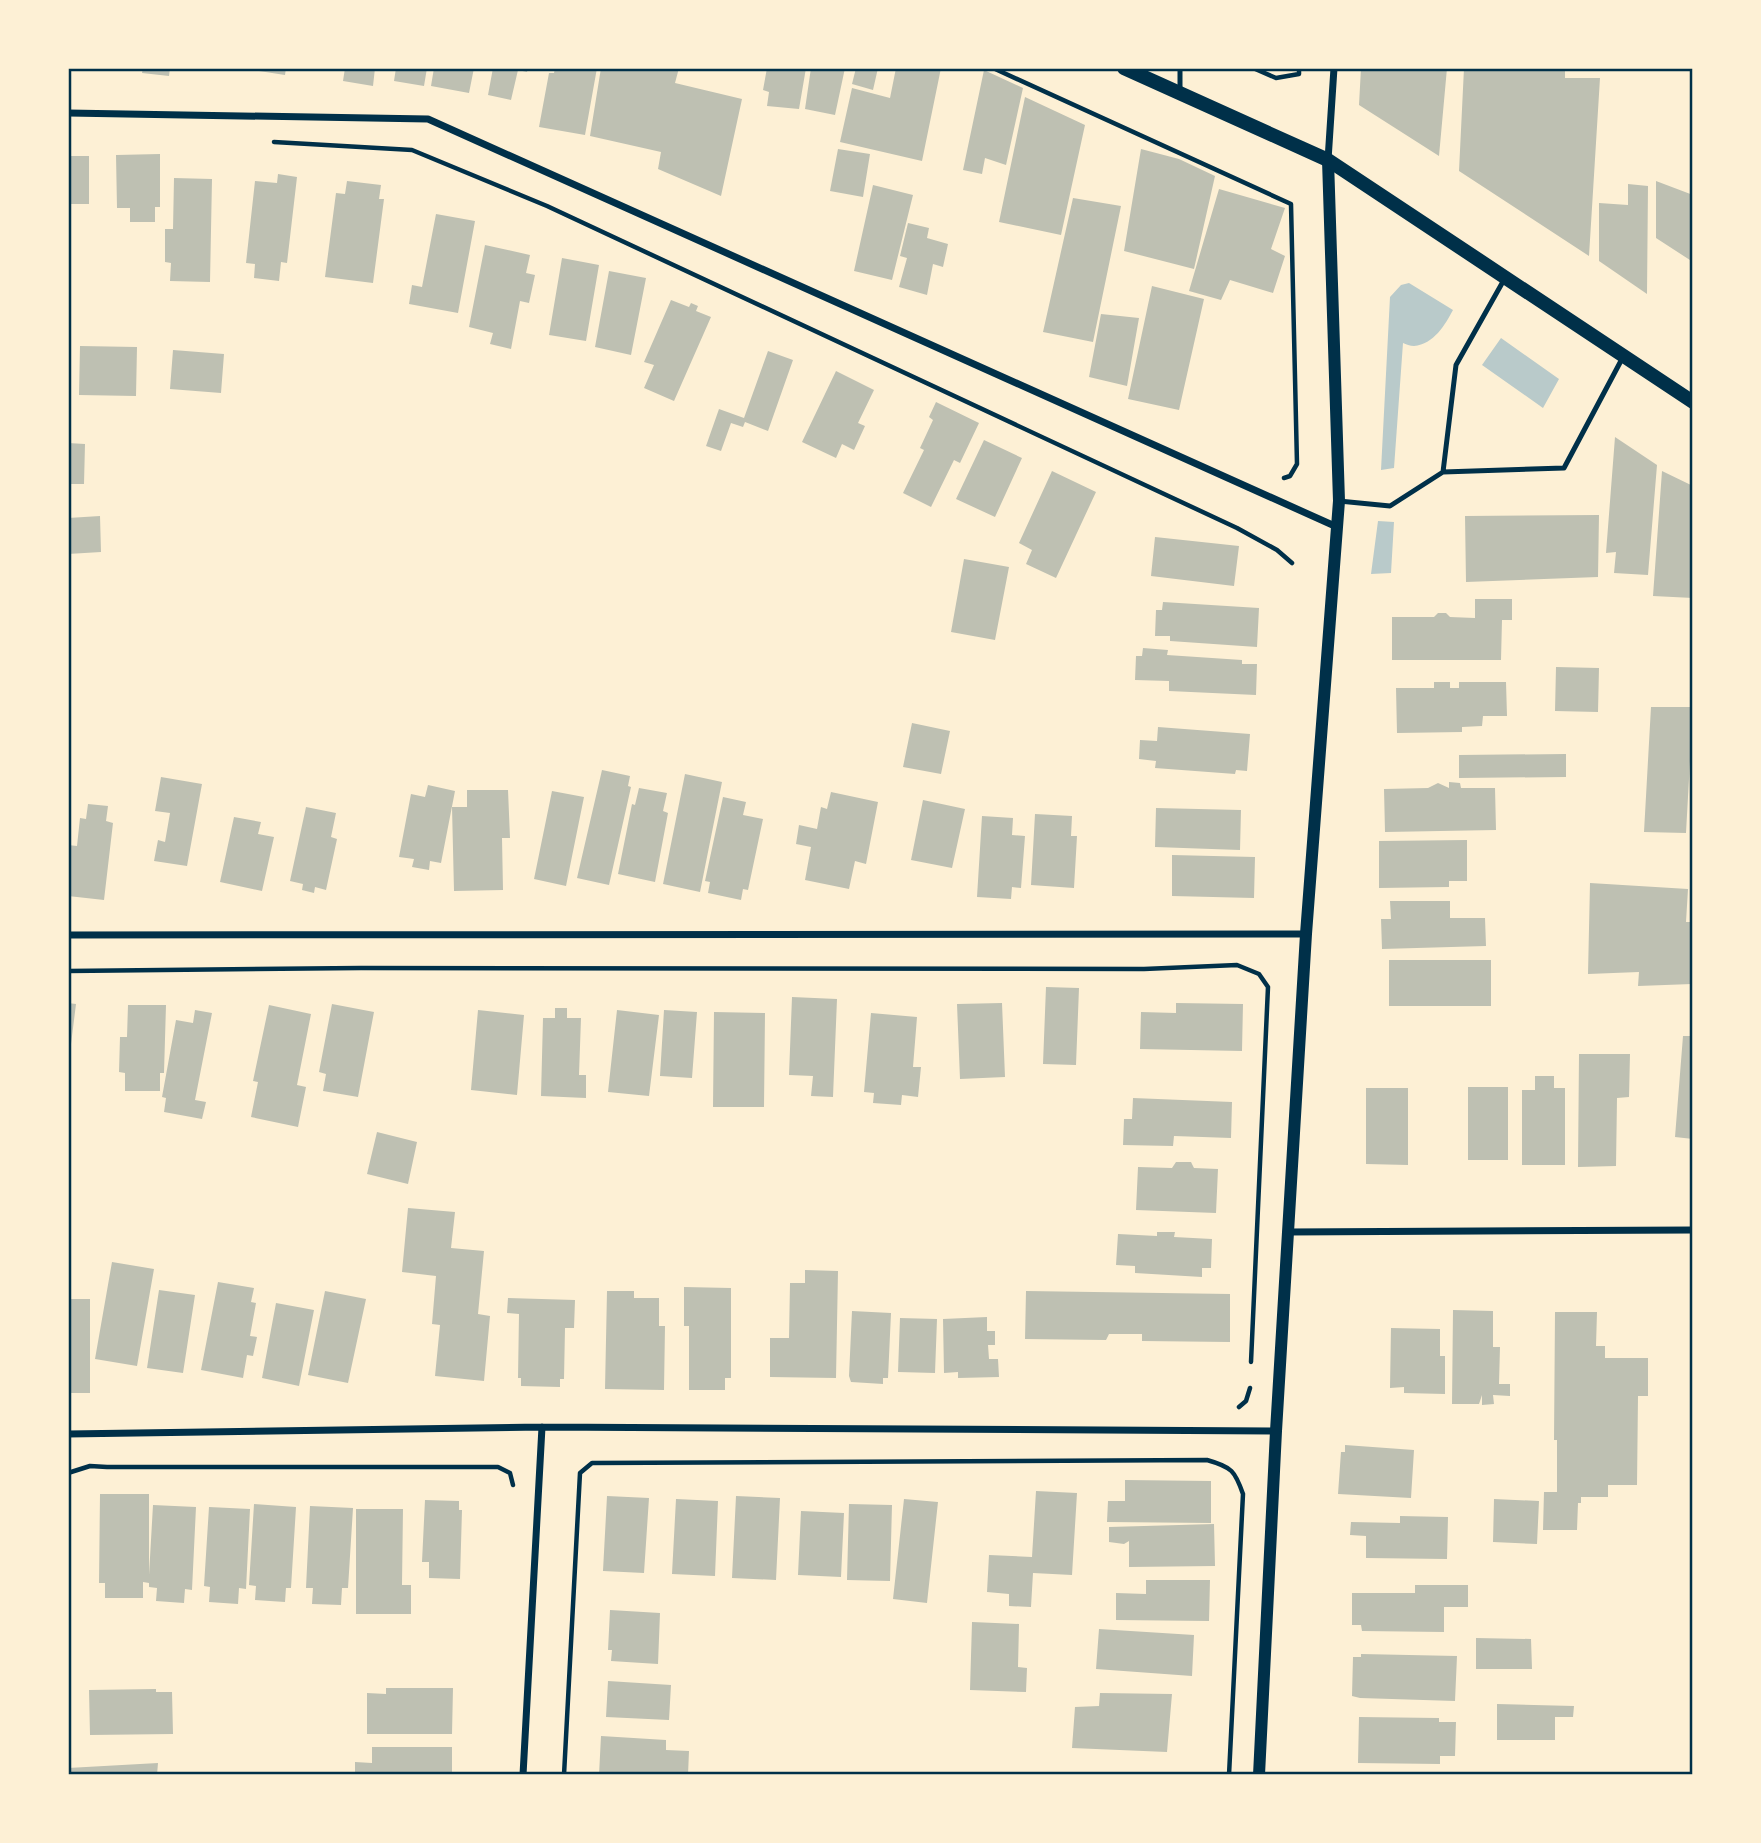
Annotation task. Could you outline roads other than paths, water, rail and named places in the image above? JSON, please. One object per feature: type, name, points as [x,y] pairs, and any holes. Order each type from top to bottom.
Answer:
[{"type":"main road","points":[[1125,68],[1328,160],[1693,402]]},
{"type":"street","points":[[1259,1775],[1276,1431],[1306,934],[1338,528],[1328,160],[1334,68]]},
{"type":"street","points":[[68,113],[428,118],[1338,528]]},
{"type":"street","points":[[68,935],[1306,934]]},
{"type":"street","points":[[1289,1232],[1693,1230]]},
{"type":"street","points":[[68,1434],[542,1427],[1276,1431]]},
{"type":"street","points":[[523,1775],[542,1427]]},
{"type":"lane","points":[[1180,68],[1180,93]]},
{"type":"lane","points":[[1443,472],[1456,365],[1506,277]]},
{"type":"lane","points":[[1339,501],[1390,506],[1443,472],[1564,468],[1624,356]]}]
